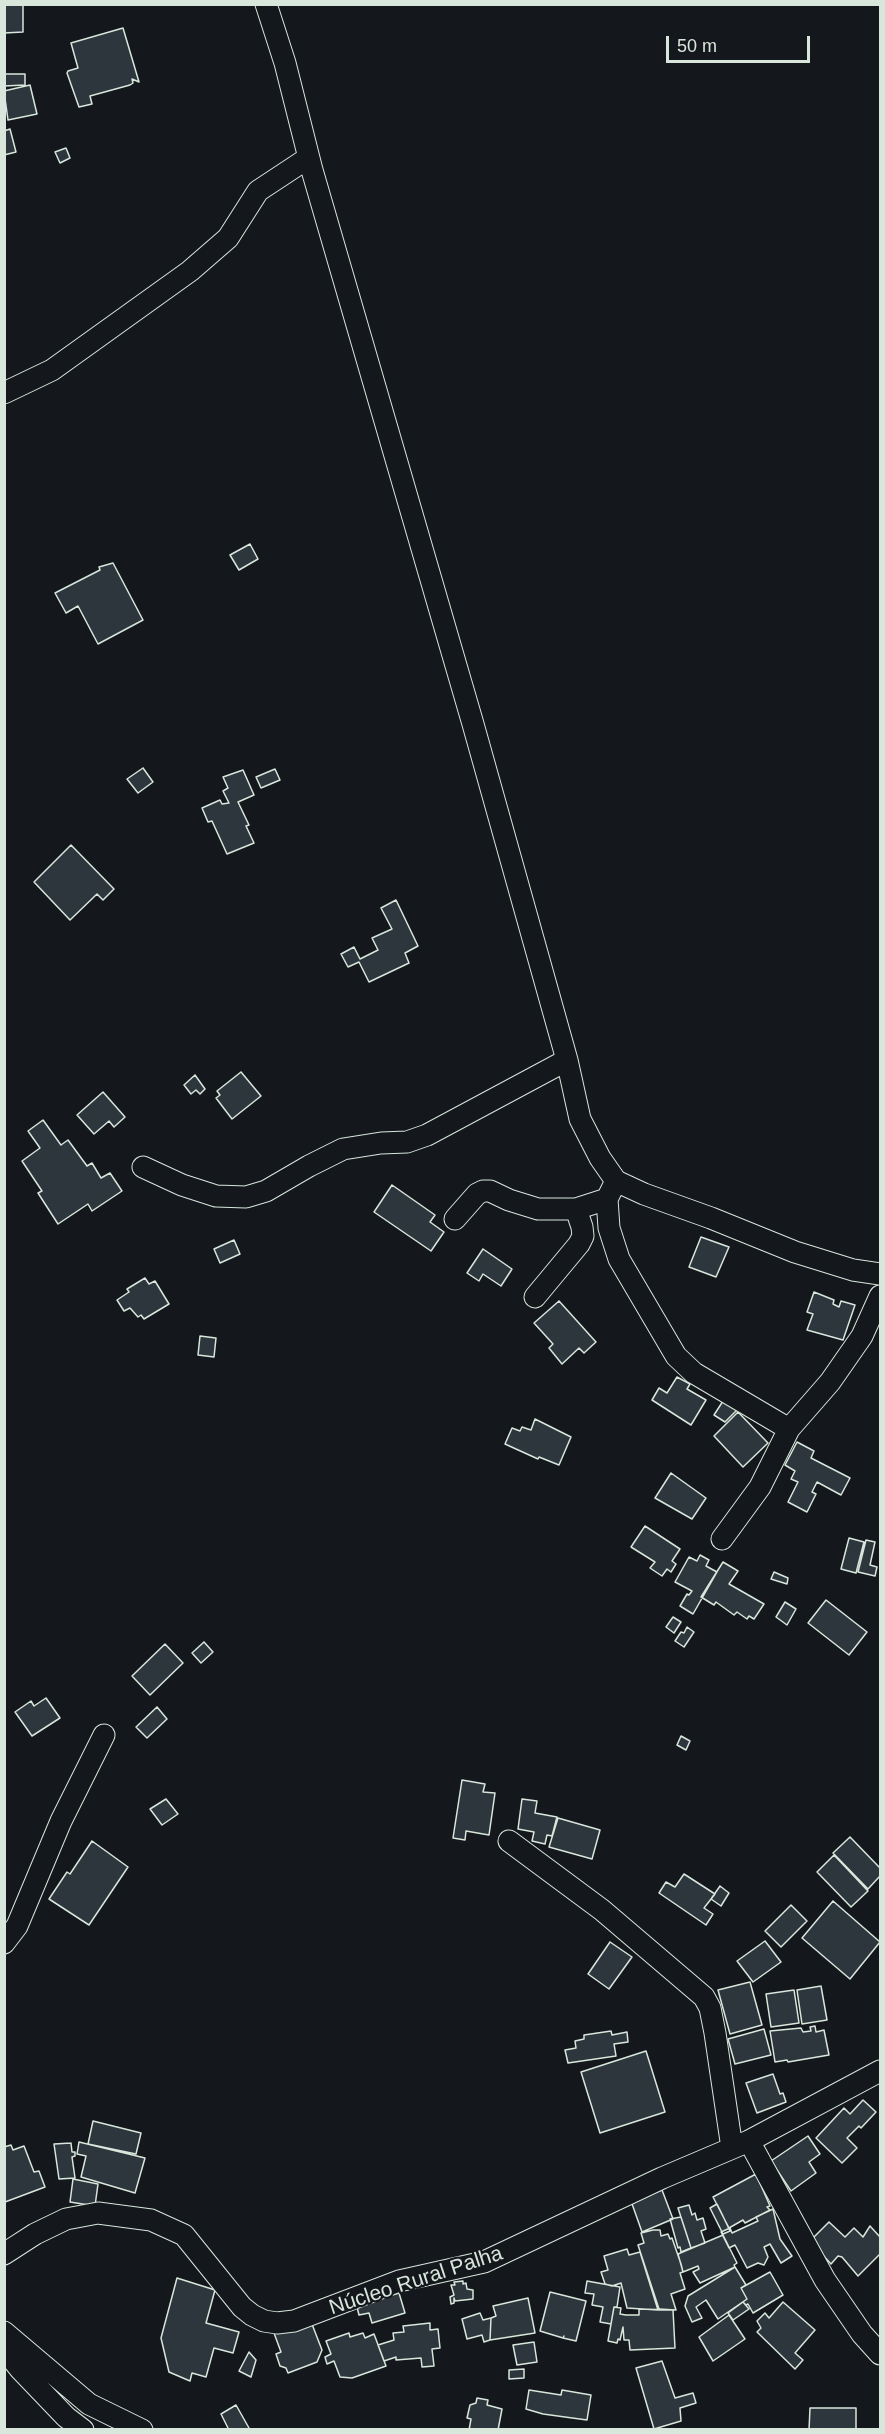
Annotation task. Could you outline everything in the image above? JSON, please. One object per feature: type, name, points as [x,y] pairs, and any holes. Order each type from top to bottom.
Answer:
[{"type":"street","points":[[266,4],[285,63],[308,158],[388,425],[567,1060],[580,1119],[600,1158],[611,1190],[609,1228],[619,1259],[676,1356],[694,1373],[789,1429]]},
{"type":"street","points":[[4,393],[52,370],[190,271],[228,238],[258,191],[308,158]]},
{"type":"street","points":[[143,1167],[182,1185],[216,1196],[246,1197],[266,1191],[343,1149],[371,1144],[407,1142],[427,1135],[567,1060]]},
{"type":"street","points":[[455,1219],[477,1194],[483,1191],[490,1191],[538,1209],[576,1209],[611,1190],[644,1194],[795,1252],[853,1270],[880,1274]]},
{"type":"street","points":[[535,1297],[579,1244],[583,1236],[576,1209]]},
{"type":"street","points":[[722,1539],[760,1487],[789,1429],[830,1382],[861,1336],[880,1296]]},
{"type":"street","points":[[4,1943],[17,1926],[61,1821],[104,1735]]},
{"type":"street","points":[[509,1841],[603,1910],[704,1997],[710,2008],[740,2144],[825,2280],[862,2334],[880,2354]]},
{"type":"street","name":"Núcleo Rural Palha","points":[[4,2254],[35,2234],[66,2219],[98,2212],[151,2220],[184,2235],[242,2307],[252,2315],[264,2321],[277,2323],[294,2321],[399,2281],[484,2262],[740,2144],[880,2070]]},
{"type":"street","points":[[4,2331],[89,2404],[142,2430]]},
{"type":"street","points":[[4,2349],[66,2417],[84,2430]]},
{"type":"building","points":[[4,4],[23,4],[23,32],[4,33]]},
{"type":"building","points":[[123,28],[139,82],[132,79],[133,83],[130,85],[90,96],[92,104],[79,107],[67,73],[78,68],[71,43]]},
{"type":"building","points":[[4,74],[25,74],[25,85],[4,86]]},
{"type":"building","points":[[30,85],[37,114],[8,120],[4,91]]},
{"type":"building","points":[[10,129],[16,152],[4,155],[4,131]]},
{"type":"building","points":[[66,148],[70,158],[60,163],[55,152]]},
{"type":"building","points":[[250,544],[258,559],[239,570],[230,555]]},
{"type":"building","points":[[113,563],[143,620],[98,644],[78,606],[66,613],[55,593],[100,570],[99,567]]},
{"type":"building","points":[[143,768],[153,782],[138,793],[127,779]]},
{"type":"building","points":[[275,769],[280,780],[261,788],[256,777]]},
{"type":"building","points":[[243,770],[254,795],[238,802],[249,825],[246,826],[254,843],[227,854],[212,821],[208,822],[202,808],[220,800],[222,804],[229,803],[223,791],[228,788],[223,777]]},
{"type":"building","points":[[71,845],[114,889],[103,900],[97,894],[70,920],[34,882]]},
{"type":"building","points":[[396,900],[418,946],[405,953],[409,963],[369,982],[359,962],[348,967],[341,954],[354,947],[360,959],[378,950],[372,938],[392,929],[381,908]]},
{"type":"building","points":[[241,1072],[261,1096],[232,1119],[216,1098],[220,1095],[217,1091]]},
{"type":"building","points":[[195,1075],[205,1089],[200,1094],[196,1090],[191,1094],[184,1085]]},
{"type":"building","points":[[103,1092],[125,1117],[114,1127],[109,1121],[94,1134],[77,1115]]},
{"type":"building","points":[[43,1120],[61,1145],[68,1140],[87,1166],[92,1163],[101,1178],[110,1173],[122,1191],[92,1211],[88,1204],[58,1224],[38,1193],[42,1191],[22,1161],[40,1148],[28,1131]]},
{"type":"building","points":[[392,1185],[435,1215],[430,1222],[444,1232],[431,1251],[374,1212]]},
{"type":"building","points":[[701,1237],[729,1247],[716,1277],[689,1267]]},
{"type":"building","points":[[234,1240],[240,1254],[220,1263],[214,1249]]},
{"type":"building","points":[[483,1249],[512,1269],[501,1286],[483,1274],[479,1281],[467,1273]]},
{"type":"building","points":[[145,1278],[149,1284],[155,1281],[169,1304],[144,1319],[141,1315],[138,1317],[130,1308],[124,1311],[117,1300],[129,1292],[127,1289]]},
{"type":"building","points":[[814,1292],[834,1300],[833,1304],[839,1307],[841,1301],[855,1305],[843,1340],[807,1330],[813,1314],[807,1312]]},
{"type":"building","points":[[559,1301],[596,1342],[584,1353],[579,1348],[562,1364],[549,1348],[553,1344],[534,1323]]},
{"type":"building","points":[[200,1336],[216,1338],[214,1357],[198,1355]]},
{"type":"building","points":[[677,1377],[690,1384],[687,1389],[706,1400],[691,1425],[652,1400],[659,1388],[667,1393]]},
{"type":"building","points":[[723,1401],[737,1410],[725,1422],[714,1415]]},
{"type":"building","points":[[738,1412],[768,1443],[743,1467],[714,1436]]},
{"type":"building","points":[[535,1419],[571,1437],[559,1465],[539,1457],[538,1459],[505,1444],[512,1428],[520,1431],[522,1427],[531,1430]]},
{"type":"building","points":[[797,1442],[814,1451],[811,1458],[850,1478],[841,1495],[817,1482],[812,1492],[816,1494],[807,1512],[788,1502],[798,1482],[791,1479],[795,1471],[785,1465]]},
{"type":"building","points":[[671,1473],[706,1498],[692,1519],[655,1498]]},
{"type":"building","points":[[645,1526],[680,1549],[672,1561],[676,1564],[671,1572],[667,1569],[662,1576],[650,1568],[655,1562],[631,1547]]},
{"type":"building","points":[[849,1538],[864,1542],[856,1573],[841,1569]]},
{"type":"building","points":[[866,1540],[875,1542],[870,1565],[877,1567],[875,1576],[858,1572]]},
{"type":"building","points":[[700,1555],[709,1560],[706,1566],[717,1572],[693,1614],[680,1606],[687,1594],[689,1595],[692,1591],[675,1582],[689,1557],[697,1561]]},
{"type":"building","points":[[723,1562],[738,1571],[729,1584],[764,1604],[754,1619],[749,1616],[747,1619],[737,1612],[734,1615],[716,1602],[714,1605],[701,1597]]},
{"type":"building","points":[[774,1572],[788,1578],[787,1584],[771,1579]]},
{"type":"building","points":[[826,1600],[867,1632],[849,1655],[808,1623]]},
{"type":"building","points":[[785,1602],[796,1609],[787,1625],[776,1617]]},
{"type":"building","points":[[673,1617],[681,1622],[674,1633],[666,1627]]},
{"type":"building","points":[[687,1627],[694,1632],[684,1647],[675,1641]]},
{"type":"building","points":[[204,1642],[213,1652],[201,1663],[192,1653]]},
{"type":"building","points":[[165,1644],[183,1663],[150,1695],[132,1676]]},
{"type":"building","points":[[46,1698],[60,1718],[32,1736],[15,1712],[31,1701],[34,1706]]},
{"type":"building","points":[[157,1707],[167,1719],[147,1738],[136,1727]]},
{"type":"building","points":[[681,1736],[690,1741],[686,1750],[677,1745]]},
{"type":"building","points":[[462,1780],[485,1784],[483,1792],[495,1793],[489,1835],[466,1831],[465,1840],[453,1838]]},
{"type":"building","points":[[166,1799],[178,1814],[162,1825],[150,1809]]},
{"type":"building","points":[[522,1799],[537,1801],[535,1813],[557,1817],[552,1836],[547,1835],[545,1844],[532,1841],[534,1832],[518,1829]]},
{"type":"building","points":[[558,1818],[600,1830],[592,1859],[549,1847]]},
{"type":"building","points":[[850,1837],[880,1868],[880,1876],[868,1889],[833,1853]]},
{"type":"building","points":[[92,1841],[128,1867],[89,1925],[49,1899],[67,1872],[70,1874]]},
{"type":"building","points":[[834,1855],[868,1891],[851,1907],[817,1872]]},
{"type":"building","points":[[684,1874],[715,1894],[704,1908],[713,1914],[706,1925],[659,1893],[666,1882],[675,1887]]},
{"type":"building","points":[[720,1886],[729,1893],[721,1906],[711,1899]]},
{"type":"building","points":[[833,1901],[880,1942],[850,1979],[802,1938]]},
{"type":"building","points":[[791,1905],[807,1921],[781,1947],[765,1931]]},
{"type":"building","points":[[765,1941],[781,1962],[753,1982],[737,1961]]},
{"type":"building","points":[[610,1942],[632,1957],[609,1989],[588,1974]]},
{"type":"building","points":[[750,1982],[762,2025],[730,2034],[718,1990]]},
{"type":"building","points":[[821,1986],[827,2020],[802,2024],[797,1990]]},
{"type":"building","points":[[794,1990],[799,2023],[771,2027],[766,1994]]},
{"type":"building","points":[[815,2026],[816,2032],[824,2030],[829,2055],[775,2062],[770,2031],[801,2028],[803,2032],[811,2031],[810,2027]]},
{"type":"building","points":[[764,2029],[771,2055],[735,2064],[728,2039]]},
{"type":"building","points":[[611,2031],[612,2035],[627,2032],[628,2042],[614,2044],[616,2056],[568,2063],[565,2050],[576,2048],[575,2041],[584,2039],[584,2035]]},
{"type":"building","points":[[646,2051],[665,2112],[600,2133],[581,2072]]},
{"type":"building","points":[[773,2074],[780,2094],[783,2093],[786,2102],[757,2113],[746,2083]]},
{"type":"building","points":[[863,2100],[876,2112],[861,2128],[859,2126],[847,2138],[857,2148],[842,2163],[816,2138],[844,2108],[850,2114]]},
{"type":"building","points":[[93,2121],[141,2133],[136,2154],[88,2144]]},
{"type":"building","points":[[808,2136],[820,2154],[809,2162],[816,2173],[791,2191],[771,2161]]},
{"type":"building","points":[[79,2142],[145,2158],[135,2193],[81,2177],[86,2156],[77,2154]]},
{"type":"building","points":[[71,2143],[72,2152],[75,2152],[75,2156],[72,2157],[75,2178],[59,2179],[54,2144]]},
{"type":"building","points":[[11,2145],[13,2150],[24,2146],[34,2172],[39,2171],[45,2187],[5,2202],[4,2147]]},
{"type":"building","points":[[756,2174],[770,2210],[745,2223],[743,2220],[729,2228],[713,2197]]},
{"type":"building","points":[[73,2179],[98,2184],[95,2206],[70,2202]]},
{"type":"building","points":[[662,2190],[673,2219],[642,2232],[631,2201]]},
{"type":"building","points":[[717,2204],[730,2231],[723,2234],[710,2208]]},
{"type":"building","points":[[689,2205],[692,2215],[695,2213],[697,2220],[703,2218],[706,2229],[701,2231],[705,2243],[691,2248],[678,2208]]},
{"type":"building","points":[[773,2209],[780,2239],[792,2256],[781,2263],[770,2244],[764,2247],[768,2257],[764,2265],[758,2263],[747,2268],[735,2245],[729,2248],[721,2232],[730,2228],[732,2233],[758,2221],[756,2217]]},
{"type":"building","points":[[681,2217],[691,2248],[681,2252],[670,2219]]},
{"type":"building","points":[[829,2222],[845,2237],[854,2228],[863,2237],[870,2226],[880,2237],[880,2254],[858,2276],[842,2257],[838,2256],[831,2264],[810,2241]]},
{"type":"building","points":[[660,2230],[661,2236],[668,2234],[670,2239],[672,2238],[681,2264],[683,2272],[680,2273],[685,2289],[671,2294],[676,2310],[659,2309],[638,2245],[644,2243],[641,2233]]},
{"type":"building","points":[[723,2235],[737,2263],[735,2267],[700,2283],[693,2272],[699,2269],[698,2266],[683,2272],[678,2254]]},
{"type":"building","points":[[627,2249],[629,2255],[640,2252],[658,2310],[627,2308],[621,2283],[612,2286],[605,2284],[601,2272],[608,2270],[604,2256]]},
{"type":"building","points":[[735,2267],[746,2285],[741,2288],[747,2299],[718,2319],[706,2300],[696,2307],[702,2318],[692,2322],[685,2306],[688,2296]]},
{"type":"building","points":[[770,2272],[783,2295],[753,2313],[748,2304],[743,2302],[747,2299],[741,2288]]},
{"type":"building","points":[[177,2278],[215,2290],[206,2323],[239,2332],[233,2353],[214,2348],[206,2377],[192,2373],[190,2381],[169,2372],[161,2338]]},
{"type":"building","points":[[463,2281],[467,2289],[473,2290],[473,2299],[455,2301],[454,2298],[454,2303],[451,2304],[450,2297],[454,2295],[451,2285],[455,2285],[454,2282]]},
{"type":"building","points":[[587,2281],[620,2287],[617,2307],[614,2307],[611,2324],[600,2322],[603,2307],[592,2305],[594,2294],[585,2293]]},
{"type":"building","points":[[550,2292],[586,2301],[576,2341],[540,2331]]},
{"type":"building","points":[[399,2293],[405,2313],[372,2323],[369,2313],[359,2315],[355,2299],[368,2302]]},
{"type":"building","points":[[528,2298],[535,2333],[490,2340],[491,2318],[496,2316],[493,2306]]},
{"type":"building","points":[[743,2302],[749,2309],[733,2320],[728,2313]]},
{"type":"building","points":[[783,2302],[815,2330],[795,2353],[803,2360],[795,2369],[757,2332],[761,2328],[757,2321],[765,2313],[769,2318]]},
{"type":"building","points":[[614,2307],[621,2308],[620,2314],[626,2315],[639,2315],[639,2309],[673,2310],[675,2348],[630,2350],[629,2340],[624,2340],[623,2327],[617,2343],[608,2341]]},
{"type":"building","points":[[480,2313],[483,2320],[491,2318],[490,2340],[484,2342],[482,2335],[467,2339],[462,2319]]},
{"type":"building","points":[[729,2315],[745,2339],[713,2361],[699,2337]]},
{"type":"building","points":[[310,2319],[322,2350],[317,2362],[288,2373],[286,2368],[280,2366],[276,2354],[281,2352],[274,2333]]},
{"type":"building","points":[[430,2323],[430,2330],[438,2329],[440,2348],[432,2349],[434,2366],[422,2367],[421,2358],[396,2360],[396,2357],[384,2361],[378,2345],[394,2340],[393,2333],[404,2332],[403,2326]]},
{"type":"building","points":[[349,2333],[350,2337],[363,2333],[365,2338],[374,2334],[386,2366],[352,2378],[340,2377],[334,2361],[327,2364],[325,2357],[331,2354],[326,2341]]},
{"type":"building","points":[[534,2342],[537,2362],[517,2365],[513,2345]]},
{"type":"building","points":[[249,2352],[256,2360],[251,2377],[239,2371]]},
{"type":"building","points":[[662,2361],[675,2398],[693,2393],[696,2403],[680,2408],[681,2421],[654,2429],[636,2368]]},
{"type":"building","points":[[524,2369],[524,2378],[509,2379],[509,2370]]},
{"type":"building","points":[[529,2390],[561,2395],[562,2390],[591,2395],[587,2420],[543,2414],[526,2409]]},
{"type":"building","points":[[477,2398],[488,2400],[487,2405],[502,2409],[498,2430],[469,2430],[471,2419],[467,2418],[470,2405],[476,2403]]},
{"type":"building","points":[[236,2405],[249,2428],[246,2430],[229,2430],[221,2414]]},
{"type":"building","points":[[810,2408],[856,2408],[856,2430],[809,2430]]}]
